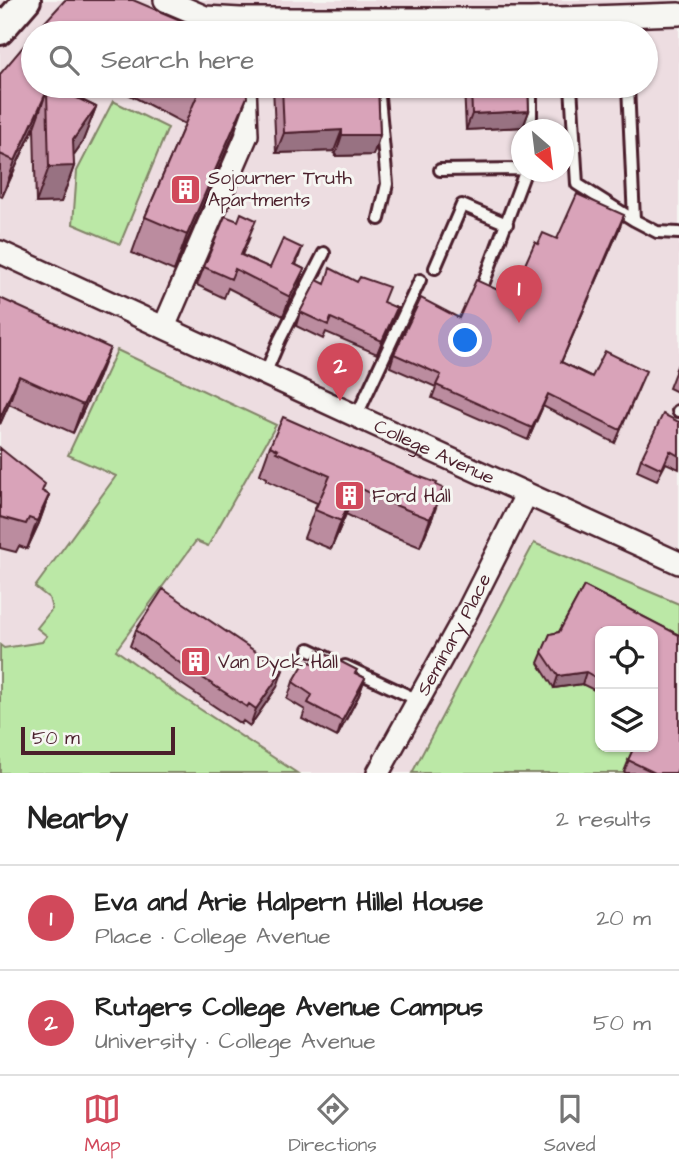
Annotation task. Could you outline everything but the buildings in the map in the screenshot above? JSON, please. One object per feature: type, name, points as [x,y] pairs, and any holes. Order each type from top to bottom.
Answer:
[{"type":"street","points":[[0,31],[27,0]]},
{"type":"street","points":[[165,0],[222,21]]},
{"type":"street","points":[[558,21],[608,12],[678,10]]},
{"type":"street","points":[[164,327],[247,135],[245,98]]},
{"type":"street","name":"College Avenue","points":[[0,252],[679,563]]},
{"type":"street","name":"Seminary Place","points":[[378,773],[526,495]]},
{"type":"lane","points":[[379,98],[387,184],[380,219]]},
{"type":"lane","points":[[531,98],[531,119]]},
{"type":"lane","points":[[572,98],[577,184],[657,232],[679,233]]},
{"type":"lane","points":[[629,98],[634,220]]},
{"type":"lane","points":[[440,170],[511,170]]},
{"type":"lane","points":[[484,282],[507,224],[519,182]]},
{"type":"lane","points":[[435,268],[462,205],[507,224]]},
{"type":"lane","points":[[265,374],[324,253]]},
{"type":"lane","points":[[357,415],[419,280]]},
{"type":"lane","points":[[309,649],[418,700]]},
{"type":"shaded area","points":[[0,0],[679,0],[679,773],[0,773]]},
{"type":"green space","points":[[113,101],[168,128],[120,244],[73,224],[77,171]]},
{"type":"green space","points":[[117,350],[276,425],[208,546],[196,541],[116,650],[177,694],[297,773],[0,773],[0,645],[4,648],[42,642],[47,636],[37,628],[52,609],[49,598],[35,587],[116,476],[68,455]]},
{"type":"green space","points":[[534,543],[679,604],[679,773],[412,773]]},
{"type":"place","name":"Sojourner Truth Apartments","points":[[185,189]]},
{"type":"place","name":"Eva and Arie Halpern Hillel House","points":[[519,323]]},
{"type":"place","name":"Rutgers College Avenue Campus","points":[[340,401]]},
{"type":"place","name":"Ford Hall","points":[[349,496]]},
{"type":"place","name":"Van Dyck Hall","points":[[195,662]]}]
